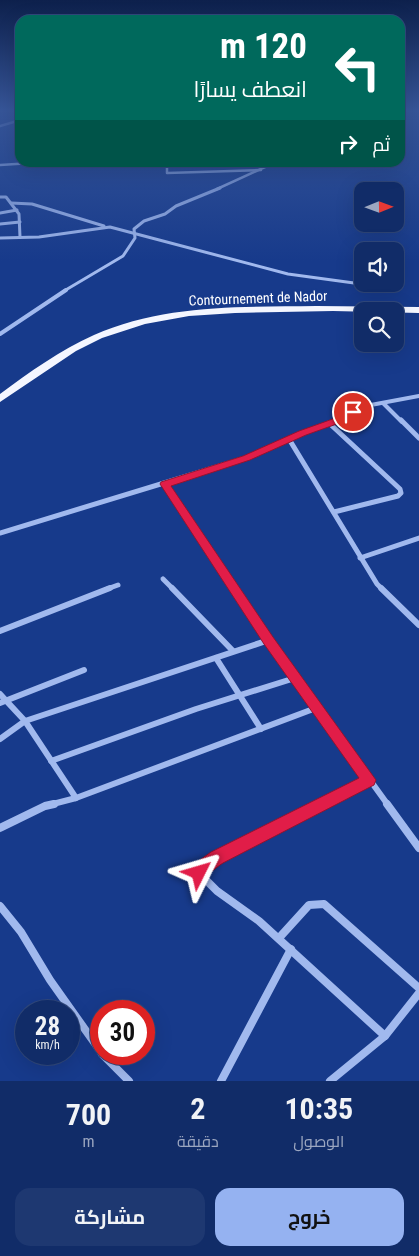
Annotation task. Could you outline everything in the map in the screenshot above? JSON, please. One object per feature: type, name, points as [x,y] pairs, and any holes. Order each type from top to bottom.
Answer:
[{"type":"highway","name":"Contournement de Nador","points":[[0,399],[47,364],[74,348],[101,335],[161,318],[227,310],[338,308],[419,312]]},
{"type":"highway","name":"Contournement de Nador","points":[[0,406],[75,353],[101,340],[143,326],[212,314],[354,312]]},
{"type":"highway","name":"Contournement de Nador","points":[[404,312],[419,312]]},
{"type":"street","points":[[0,166],[15,165]]},
{"type":"street","points":[[166,167],[167,173],[264,170]]},
{"type":"street","points":[[0,334],[67,288],[123,256],[135,238],[135,228],[144,221],[165,214],[187,201],[269,167]]},
{"type":"street","points":[[0,197],[6,197],[17,210],[20,222],[20,237]]},
{"type":"street","points":[[11,203],[32,204],[110,227],[296,275],[354,284]]},
{"type":"street","points":[[0,213],[17,210]]},
{"type":"street","points":[[0,224],[20,222]]},
{"type":"street","points":[[0,238],[110,227]]},
{"type":"street","points":[[0,533],[246,458],[348,416],[360,408],[419,396]]},
{"type":"street","points":[[383,403],[419,438]]},
{"type":"street","points":[[329,423],[400,489],[401,493],[398,496],[334,512]]},
{"type":"street","points":[[290,439],[377,584],[419,624]]},
{"type":"street","points":[[165,484],[295,678],[419,848]]},
{"type":"street","points":[[360,558],[419,538]]},
{"type":"street","points":[[163,579],[233,651]]},
{"type":"street","points":[[0,631],[118,585]]},
{"type":"street","points":[[0,739],[26,721],[269,640]]},
{"type":"street","points":[[216,658],[261,729]]},
{"type":"street","points":[[3,702],[84,670]]},
{"type":"street","points":[[51,761],[196,709],[295,678]]},
{"type":"street","points":[[0,694],[3,702],[26,721],[76,798]]},
{"type":"street","points":[[0,828],[45,806],[76,798],[316,708]]},
{"type":"street","points":[[369,780],[217,858],[200,869],[199,873],[217,891],[279,938],[385,1036]]},
{"type":"street","points":[[279,938],[309,905],[324,904],[419,988]]},
{"type":"street","points":[[0,906],[21,932],[50,980],[90,1036]]},
{"type":"street","points":[[222,1081],[291,949]]},
{"type":"street","points":[[330,1081],[385,1036],[419,993]]},
{"type":"street","points":[[113,1065],[128,1081]]},
{"type":"route","points":[[199,873],[202,867],[217,858],[369,780],[295,678],[165,484],[246,458],[303,433],[344,418],[353,412]]}]
